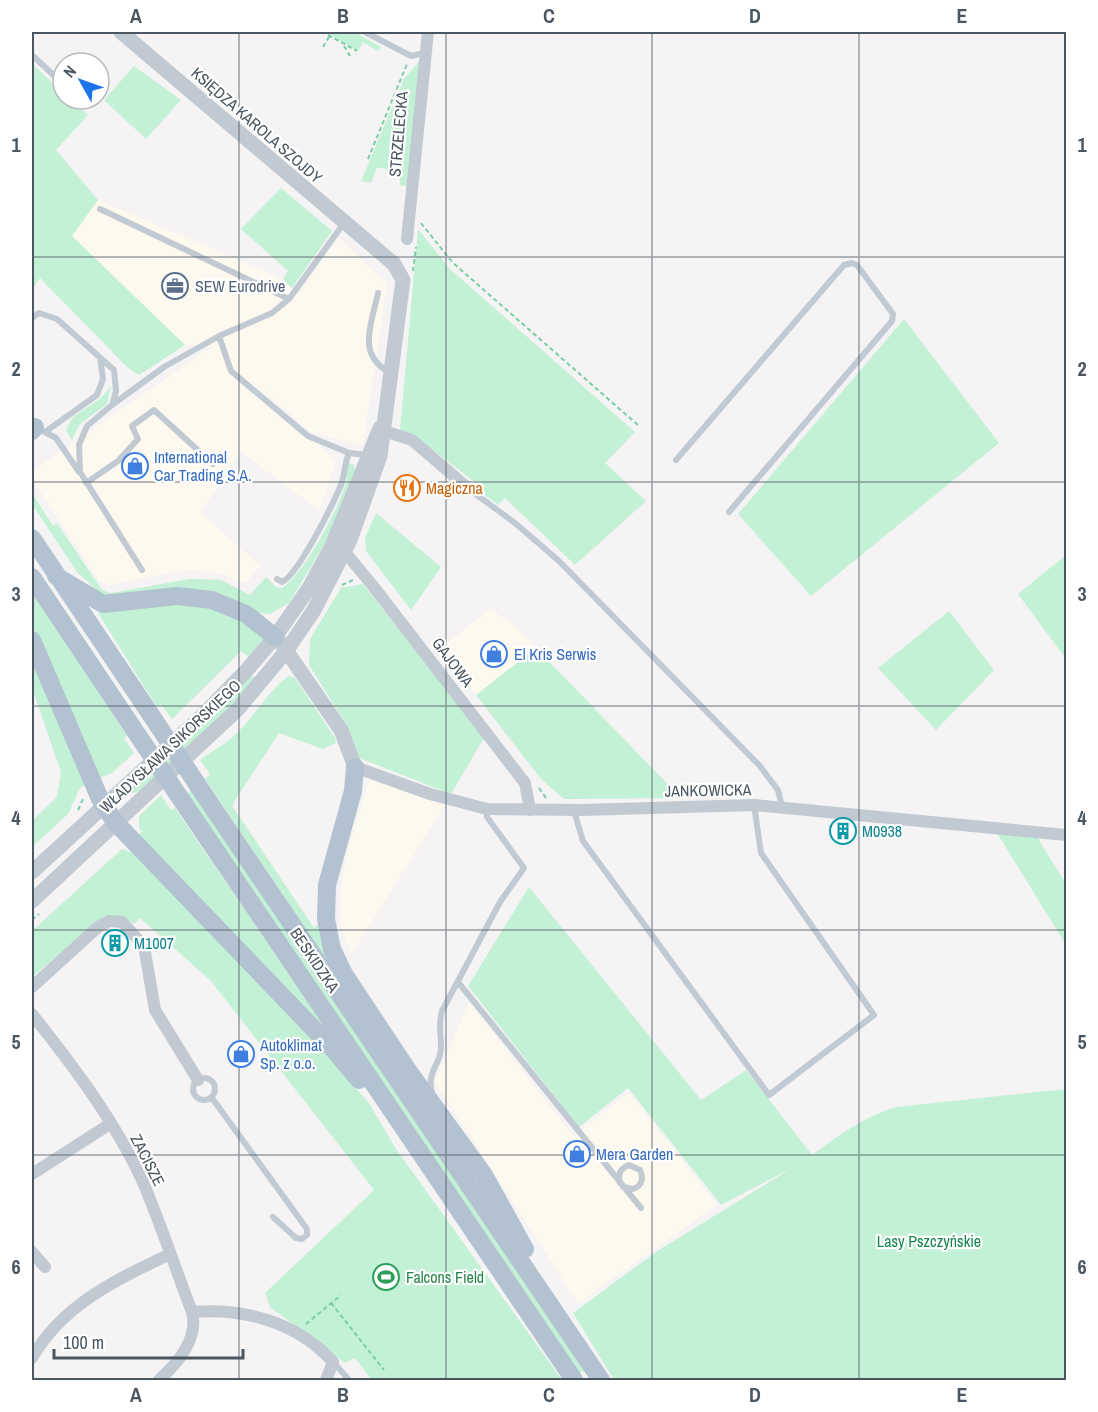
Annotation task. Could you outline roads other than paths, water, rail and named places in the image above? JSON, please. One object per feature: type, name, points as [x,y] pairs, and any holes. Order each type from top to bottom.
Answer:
[{"type":"main road","name":"BESKIDZKA","points":[[32,538],[601,1380]]},
{"type":"main road","points":[[56,576],[103,604],[177,596],[212,600],[246,614],[275,636]]},
{"type":"main road","name":"BESKIDZKA","points":[[32,577],[574,1380]]},
{"type":"main road","points":[[32,640],[103,806],[115,822],[333,1049],[411,1139]]},
{"type":"main road","points":[[355,767],[353,791],[327,885],[326,908],[330,941],[344,974],[407,1069],[484,1175],[555,1296],[586,1358]]},
{"type":"street","name":"KSIĘDZA KAROLA SZOJDY","points":[[121,32],[394,264],[403,280],[392,373]]},
{"type":"street","name":"STRZELECKA","points":[[407,239],[424,53],[428,32]]},
{"type":"street","points":[[386,414],[392,373]]},
{"type":"street","name":"WŁADYSŁAWA SIKORSKIEGO","points":[[32,900],[238,709],[287,650],[321,598],[384,431],[386,414]]},
{"type":"street","name":"WŁADYSŁAWA SIKORSKIEGO","points":[[374,455],[386,414]]},
{"type":"street","points":[[384,431],[412,440],[470,490]]},
{"type":"street","name":"WŁADYSŁAWA SIKORSKIEGO","points":[[32,872],[200,718],[246,671],[275,636],[338,550]]},
{"type":"street","name":"GAJOWA","points":[[338,550],[364,574],[525,783],[530,810]]},
{"type":"street","points":[[275,636],[287,650],[344,737],[355,767]]},
{"type":"street","name":"JANKOWICKA","points":[[355,767],[430,794],[487,809],[574,810],[754,805],[1066,835]]},
{"type":"street","points":[[32,987],[98,927],[111,920],[122,922],[144,946],[155,1010],[198,1080]]},
{"type":"street","name":"ZACISZE","points":[[32,1014],[66,1057],[110,1124],[144,1186],[192,1312],[195,1322],[191,1340],[171,1370],[159,1380]]},
{"type":"street","points":[[32,1174],[110,1124]]},
{"type":"street","points":[[32,1252],[45,1267]]},
{"type":"street","points":[[32,1358],[71,1308],[117,1279],[170,1254]]},
{"type":"street","points":[[192,1312],[224,1311],[269,1320],[296,1332],[333,1362],[326,1380]]},
{"type":"lane","points":[[364,32],[411,56],[424,53]]},
{"type":"lane","points":[[32,55],[51,73]]},
{"type":"lane","points":[[100,209],[289,299]]},
{"type":"lane","points":[[80,472],[79,445],[87,426],[164,367],[219,336],[272,313],[289,299],[344,223]]},
{"type":"lane","points":[[676,460],[844,265],[852,263],[856,265],[893,314],[892,321],[729,512]]},
{"type":"lane","points":[[378,293],[368,341],[369,355],[375,363],[392,373]]},
{"type":"lane","points":[[32,318],[39,313],[57,319],[114,370],[116,392],[112,405]]},
{"type":"lane","points":[[219,336],[231,371],[308,436],[349,453],[374,455]]},
{"type":"lane","points":[[36,428],[97,395],[103,379],[100,357]]},
{"type":"lane","points":[[86,483],[118,461],[138,439],[132,426],[154,410],[213,464]]},
{"type":"lane","points":[[36,428],[56,438],[142,570]]},
{"type":"lane","points":[[277,579],[282,582],[289,578],[307,552],[342,483],[344,465],[349,453]]},
{"type":"lane","points":[[470,490],[515,523],[559,561],[759,765],[778,790],[782,807]]},
{"type":"lane","points":[[574,810],[583,841],[769,1095],[874,1015],[761,853],[754,805]]},
{"type":"lane","points":[[435,1105],[429,1082],[441,1046],[438,1024],[442,1011],[500,902],[524,868],[487,817],[487,809]]},
{"type":"lane","points":[[458,982],[640,1208]]},
{"type":"lane","points":[[203,1078],[212,1081],[216,1090],[212,1098],[204,1101],[195,1095],[193,1088],[198,1080],[203,1078]]},
{"type":"lane","points":[[212,1098],[306,1229],[307,1235],[302,1239],[296,1238],[273,1217]]},
{"type":"lane","points":[[333,1362],[349,1380]]},
{"type":"place","name":"SEW Eurodrive","points":[[175,286]]},
{"type":"place","name":"International Car Trading S.A.","points":[[135,466]]},
{"type":"place","name":"Magiczna","points":[[407,488]]},
{"type":"place","name":"El Kris Serwis","points":[[494,654]]},
{"type":"place","name":"M0938","points":[[843,831]]},
{"type":"place","name":"M1007","points":[[115,943]]},
{"type":"place","name":"Autoklimat Sp. z o.o.","points":[[241,1054]]},
{"type":"place","name":"Mera Garden","points":[[577,1154]]},
{"type":"place","name":"Falcons Field","points":[[386,1277]]},
{"type":"park label","name":"Lasy Pszczyńskie","points":[[929,1241]]}]
